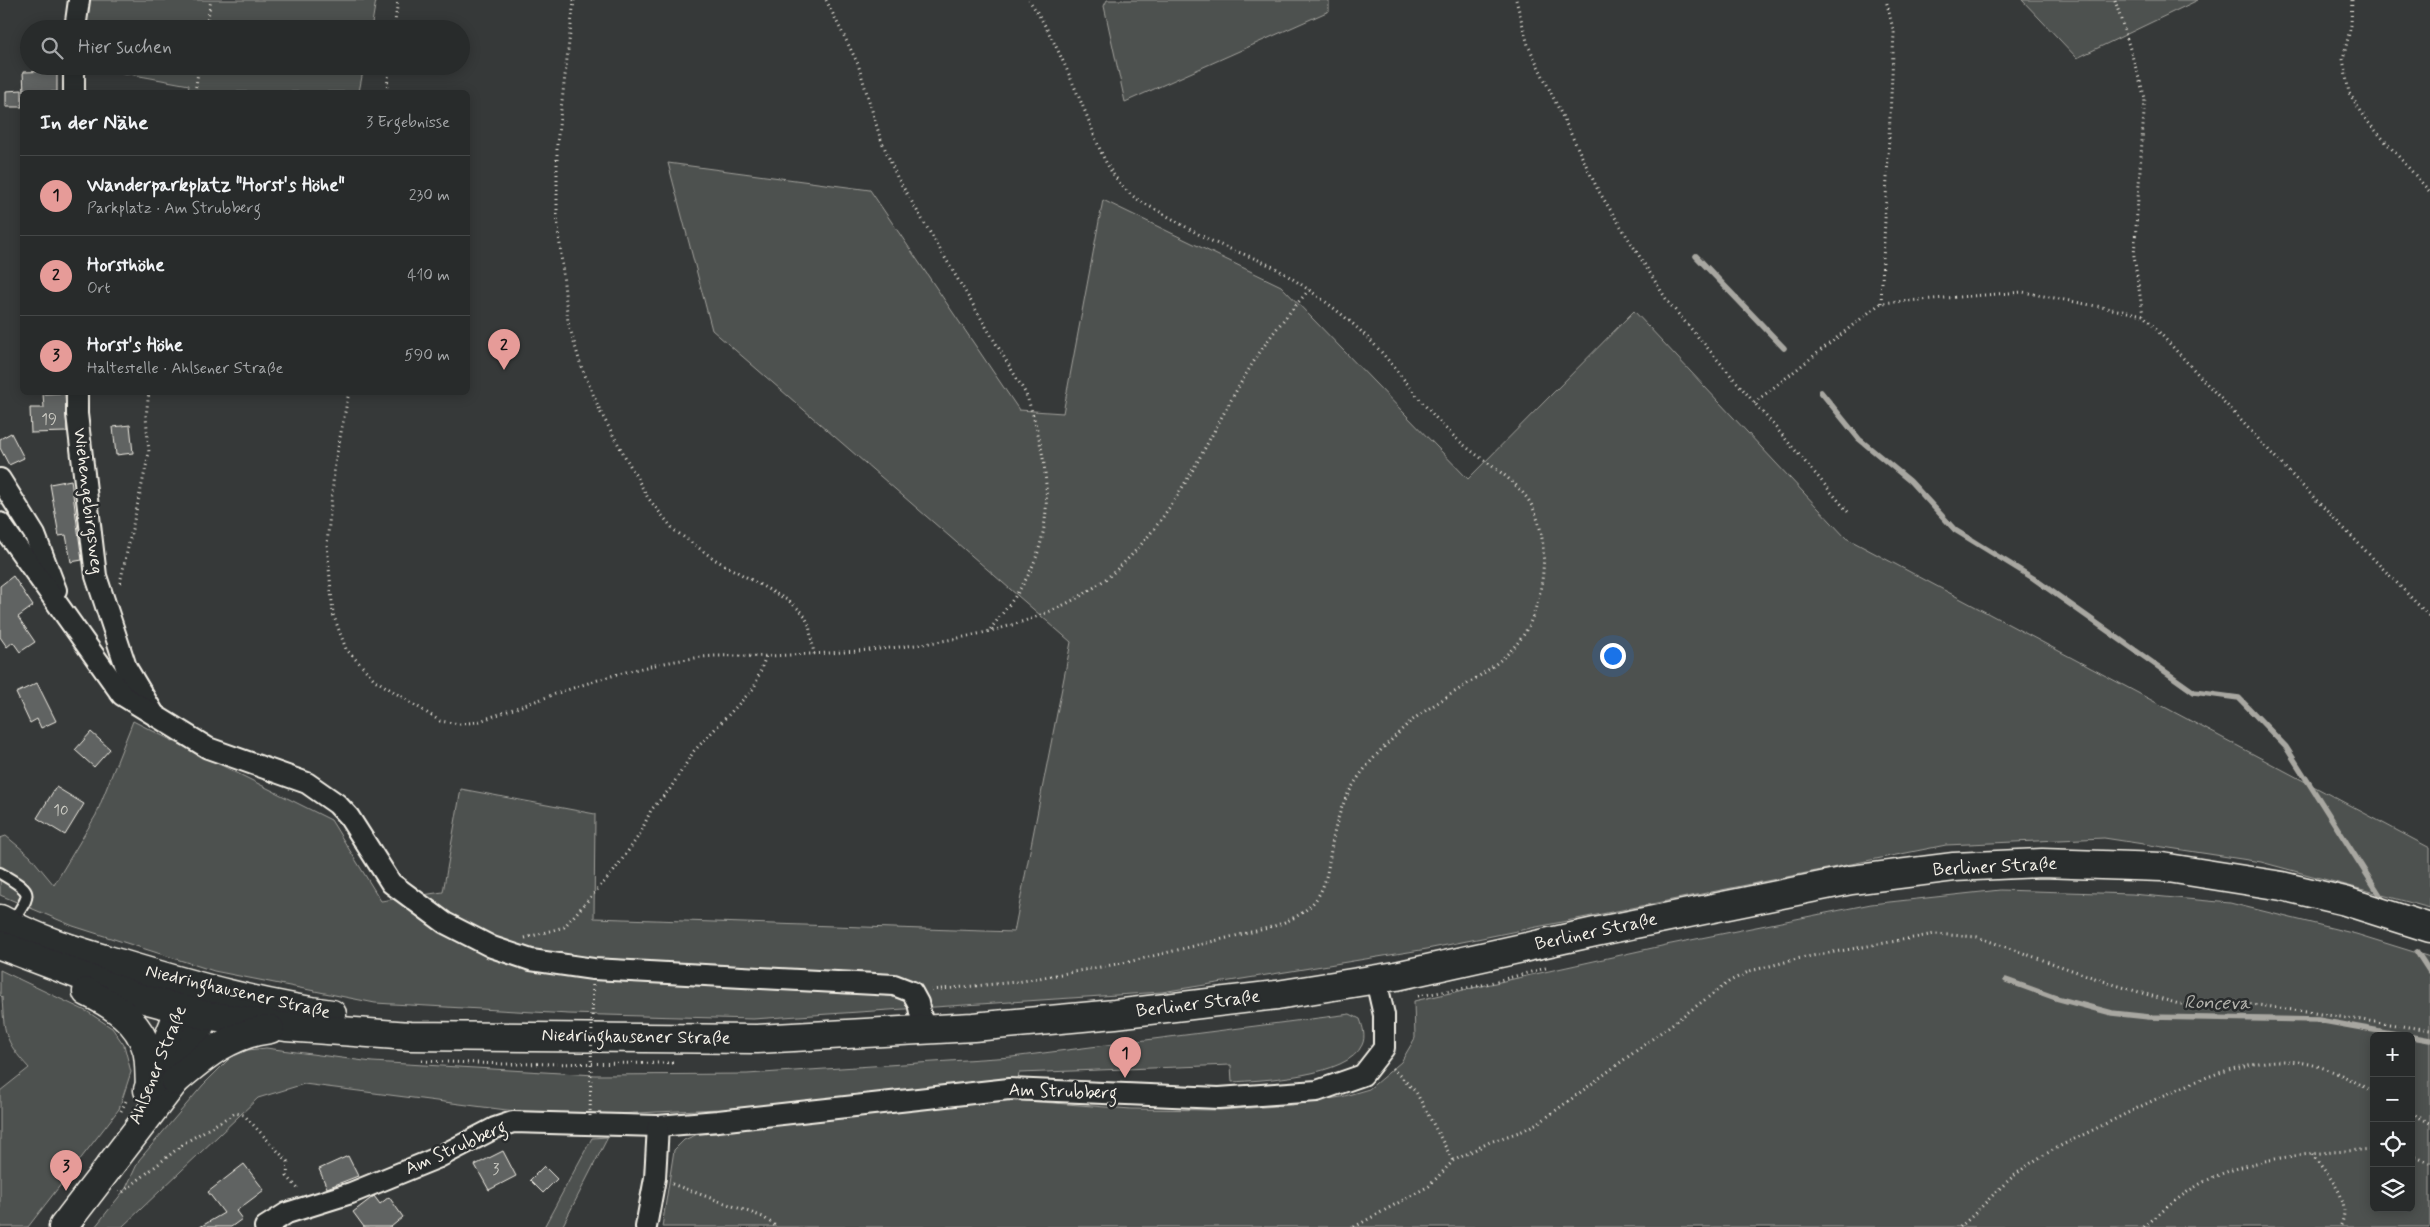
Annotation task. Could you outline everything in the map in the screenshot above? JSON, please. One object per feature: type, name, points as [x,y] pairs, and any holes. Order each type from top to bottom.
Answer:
[{"type":"main road","name":"Berliner Straße","points":[[757,1038],[924,1031],[1115,1014],[1277,995],[1379,991],[1595,932],[1851,880],[1954,867],[2003,864],[2109,864],[2162,867],[2224,875],[2345,901],[2430,928]]},
{"type":"main road","name":"Niedringhausener Straße","points":[[4,934],[96,982],[197,1000],[317,1012],[484,1035]]},
{"type":"main road","points":[[4,934],[113,1005],[132,1022],[147,1049],[151,1088],[216,1048],[256,1030],[286,1027]]},
{"type":"main road","name":"Niedringhausener Straße","points":[[197,1000],[286,1027],[410,1036],[757,1038]]},
{"type":"main road","name":"Ahlsener Straße","points":[[63,1227],[126,1144],[151,1088],[197,1000]]},
{"type":"street","points":[[76,20],[78,0]]},
{"type":"street","points":[[74,75],[74,90]]},
{"type":"street","name":"Wiehengebirgsweg","points":[[77,395],[77,414],[96,576],[126,667],[156,718]]},
{"type":"street","points":[[0,479],[35,535],[55,584],[60,608]]},
{"type":"street","points":[[0,523],[122,695],[156,718],[208,748],[307,783],[337,804],[349,817],[392,883],[445,923],[492,947],[531,960],[594,969],[894,985],[912,992],[918,1003],[924,1031]]},
{"type":"street","points":[[1377,1060],[1384,1048],[1384,1014],[1379,991]]},
{"type":"street","name":"Am Strubberg","points":[[265,1227],[287,1213],[360,1190],[437,1158],[495,1128],[513,1122],[658,1126],[718,1122],[1009,1089],[1219,1098],[1317,1090],[1363,1075],[1377,1060]]},
{"type":"street","points":[[646,1227],[655,1178],[658,1126]]},
{"type":"lane","points":[[0,874],[22,886],[27,902],[4,934]]},
{"type":"path","points":[[208,20],[211,0]]},
{"type":"path","points":[[395,20],[398,0]]},
{"type":"path","points":[[574,0],[557,143],[557,216],[568,322],[581,366],[601,414],[648,498],[668,524],[714,559],[789,601],[803,613],[809,625],[814,654]]},
{"type":"path","points":[[826,0],[858,64],[880,138],[897,177],[1026,394],[1038,430],[1045,475],[1046,518],[1042,540],[1033,567],[988,632]]},
{"type":"path","points":[[912,992],[1017,982],[1128,962],[1268,928],[1288,922],[1302,914],[1321,893],[1327,877],[1333,839],[1342,808],[1354,783],[1381,750],[1410,722],[1498,662],[1516,644],[1528,628],[1536,605],[1544,548],[1540,525],[1532,505],[1519,489],[1457,439],[1425,406],[1381,351],[1346,317],[1280,270],[1213,242],[1132,196],[1111,174],[1057,48],[1029,0]]},
{"type":"path","points":[[1516,0],[1528,45],[1598,190],[1668,302],[1850,513]]},
{"type":"path","points":[[1881,303],[1894,33],[1886,0]]},
{"type":"path","points":[[2115,0],[2145,98],[2134,256],[2143,315],[2289,472],[2430,617]]},
{"type":"path","points":[[2352,0],[2351,26],[2343,59],[2349,94],[2368,122],[2430,192]]},
{"type":"path","points":[[195,90],[198,75]]},
{"type":"path","points":[[386,90],[389,75]]},
{"type":"path","points":[[348,395],[335,464],[327,544],[333,614],[346,649],[375,680],[440,721],[460,724],[477,722],[606,677],[652,664],[698,657],[866,652],[988,632],[1034,618],[1060,607],[1113,573],[1153,533],[1186,484],[1264,347],[1308,290]]},
{"type":"path","points":[[1754,403],[1881,303],[2023,292],[2143,315]]},
{"type":"path","points":[[111,620],[149,453],[146,416],[149,395]]},
{"type":"path","points":[[492,947],[564,927],[614,871],[640,834],[652,810],[670,789],[694,751],[754,688],[766,656]]},
{"type":"path","points":[[1354,1227],[1429,1186],[1453,1160],[1543,1120],[1730,981],[1750,971],[1801,958],[1935,934],[1977,937],[2076,972],[2179,1004],[2238,1002],[2430,1030]]},
{"type":"path","points":[[1379,991],[1478,986],[1550,967]]},
{"type":"path","points":[[590,1116],[593,978]]},
{"type":"path","points":[[1377,1060],[1398,1071],[1416,1092],[1453,1160]]},
{"type":"path","points":[[1960,1227],[1979,1212],[2014,1175],[2039,1157],[2166,1094],[2210,1076],[2249,1066],[2284,1061],[2313,1064],[2337,1071],[2370,1090]]},
{"type":"path","points":[[120,1114],[151,1088]]},
{"type":"path","points":[[87,1194],[123,1192],[186,1142],[218,1121],[235,1113],[244,1115],[288,1162],[288,1176],[312,1204]]},
{"type":"path","points":[[2415,1115],[2430,1123]]},
{"type":"path","points":[[2144,1227],[2187,1192],[2213,1178],[2253,1164],[2312,1154],[2370,1149]]},
{"type":"path","points":[[2312,1154],[2342,1196],[2346,1215],[2340,1227]]},
{"type":"path","points":[[2415,1157],[2430,1163]]},
{"type":"path","points":[[655,1178],[763,1217],[777,1227]]},
{"type":"shaded area","points":[[72,0],[376,0],[373,20],[69,20]]},
{"type":"shaded area","points":[[1107,0],[1329,0],[1329,11],[1125,102],[1104,6]]},
{"type":"shaded area","points":[[2022,0],[2198,0],[2077,58]]},
{"type":"shaded area","points":[[134,75],[362,75],[359,90],[188,90],[189,85]]},
{"type":"shaded area","points":[[668,163],[870,190],[1019,410],[1063,413],[1103,200],[1281,286],[1468,479],[1634,311],[1846,538],[2430,848],[2430,908],[2261,862],[2104,838],[1946,845],[1427,949],[1162,992],[753,1019],[569,1014],[375,1003],[214,971],[73,926],[0,895],[0,838],[6,836],[30,856],[54,885],[96,815],[133,721],[331,820],[381,901],[443,892],[461,789],[595,814],[594,918],[1014,932],[1071,642],[712,330]]},
{"type":"shaded area","points":[[2000,890],[2132,894],[2230,903],[2356,934],[2430,957],[2430,1227],[662,1227],[674,1150],[684,1140],[698,1134],[718,1133],[718,1109],[597,1115],[522,1112],[304,1084],[258,1098],[122,1227],[95,1227],[126,1188],[139,1160],[203,1085],[231,1057],[248,1050],[266,1048],[372,1062],[595,1075],[747,1074],[1012,1057],[1350,1014],[1360,1019],[1364,1035],[1363,1042],[1354,1056],[1340,1064],[1303,1075],[1232,1082],[1231,1065],[1019,1073],[1015,1100],[1131,1109],[1220,1110],[1292,1105],[1341,1097],[1369,1089],[1401,1062],[1415,1038],[1414,1001],[1666,945],[1871,904]]},
{"type":"shaded area","points":[[0,970],[88,1012],[112,1028],[124,1045],[131,1072],[119,1109],[28,1227],[0,1227],[0,1091],[29,1068],[7,1036],[2,997],[0,995]]},
{"type":"shaded area","points":[[608,1137],[562,1227],[544,1227],[592,1138]]},
{"type":"building","points":[[23,75],[57,75],[57,90],[24,90]]},
{"type":"building","points":[[20,90],[20,107],[6,107],[6,91]]},
{"type":"building","points":[[43,395],[65,395],[67,432],[31,433],[30,408],[44,408]]},
{"type":"building","points":[[130,425],[133,453],[116,455],[113,427]]},
{"type":"building","points":[[11,433],[24,458],[9,465],[0,448],[0,439]]},
{"type":"building","points":[[71,480],[82,560],[71,562],[66,535],[59,536],[50,484]]},
{"type":"building","points":[[13,576],[33,606],[18,617],[35,642],[20,652],[13,642],[7,647],[0,637],[0,586]]},
{"type":"building","points":[[37,683],[56,721],[41,728],[37,719],[30,723],[16,693]]},
{"type":"building","points":[[91,732],[110,749],[94,767],[75,750]]},
{"type":"building","points":[[56,787],[84,804],[65,835],[37,818]]},
{"type":"building","points":[[503,1151],[516,1176],[489,1190],[475,1165]]},
{"type":"building","points":[[348,1156],[358,1176],[327,1188],[319,1169]]},
{"type":"building","points":[[244,1164],[264,1190],[236,1211],[242,1219],[231,1227],[200,1227],[224,1213],[208,1192]]},
{"type":"building","points":[[544,1166],[557,1179],[543,1193],[530,1180]]},
{"type":"building","points":[[374,1196],[380,1204],[389,1197],[403,1217],[391,1227],[364,1227],[353,1212]]},
{"type":"waterway","points":[[1696,256],[1784,348]]},
{"type":"waterway","points":[[1821,392],[1859,439],[1910,481],[1955,530],[2033,578],[2194,692],[2239,698],[2286,747],[2383,900]]},
{"type":"waterway","points":[[2417,952],[2430,972]]},
{"type":"waterway","name":"Ronceva","points":[[2006,980],[2056,998],[2112,1013],[2149,1017],[2318,1020],[2430,1040]]},
{"type":"place","name":"Horsthöhe","points":[[504,370]]},
{"type":"place","name":"Wanderparkplatz \"Horst's Höhe\"","points":[[1125,1078]]},
{"type":"place","name":"Horst's Höhe","points":[[66,1191]]}]
